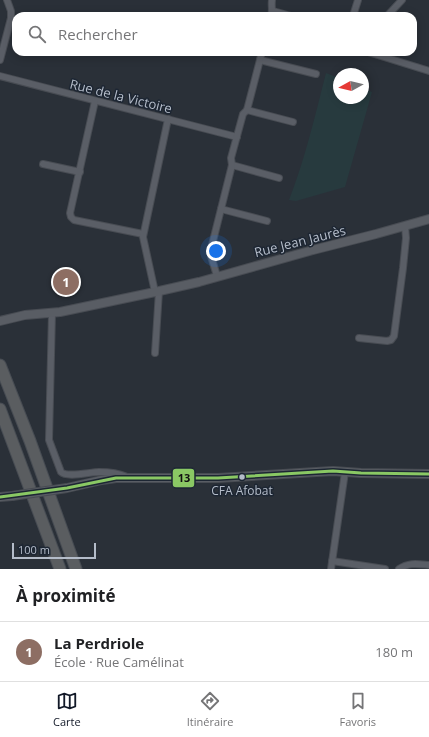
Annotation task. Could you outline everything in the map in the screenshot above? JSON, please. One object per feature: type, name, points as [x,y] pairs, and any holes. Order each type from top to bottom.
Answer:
[{"type":"highway","points":[[0,365],[76,569]]},
{"type":"highway","points":[[0,409],[60,569]]},
{"type":"street","points":[[0,60],[11,18],[11,12],[7,0]]},
{"type":"street","points":[[272,0],[272,12]]},
{"type":"street","points":[[354,12],[358,0]]},
{"type":"street","points":[[391,12],[402,0]]},
{"type":"street","points":[[216,276],[211,251],[232,165],[231,158],[243,114],[247,110],[261,56]]},
{"type":"street","points":[[381,56],[429,71]]},
{"type":"street","points":[[260,60],[316,74]]},
{"type":"street","name":"Rue de la Victoire","points":[[0,76],[237,137]]},
{"type":"street","points":[[95,101],[70,213],[72,219],[143,234]]},
{"type":"street","points":[[247,110],[293,122]]},
{"type":"street","points":[[155,353],[157,292],[143,234],[168,119]]},
{"type":"street","points":[[43,164],[80,172]]},
{"type":"street","points":[[232,165],[279,178]]},
{"type":"street","points":[[221,209],[267,221]]},
{"type":"street","name":"Rue Jean Jaurès","points":[[0,321],[25,315],[52,313],[157,292],[429,219]]},
{"type":"street","points":[[359,338],[387,341],[391,340],[394,336],[403,268],[406,238],[405,226]]},
{"type":"street","points":[[52,313],[49,440],[61,472],[66,475],[109,472],[131,478]]},
{"type":"street","points":[[0,497],[66,488],[106,479],[274,476],[322,471],[365,474],[429,474]]},
{"type":"street","points":[[331,569],[345,472]]},
{"type":"street","points":[[332,561],[385,569]]},
{"type":"street","points":[[399,569],[412,564],[429,565]]},
{"type":"green space","points":[[326,73],[333,76],[333,104],[369,104],[345,187],[296,201],[289,200],[295,185],[314,121]]},
{"type":"green space","points":[[369,91],[372,92],[369,103]]},
{"type":"transit line","name":"13","points":[[0,497],[67,488],[116,478],[218,478],[333,471],[429,474]]},
{"type":"place","name":"La Perdriole","points":[[66,282]]},
{"type":"place","name":"CFA Afobat","points":[[242,477]]}]
